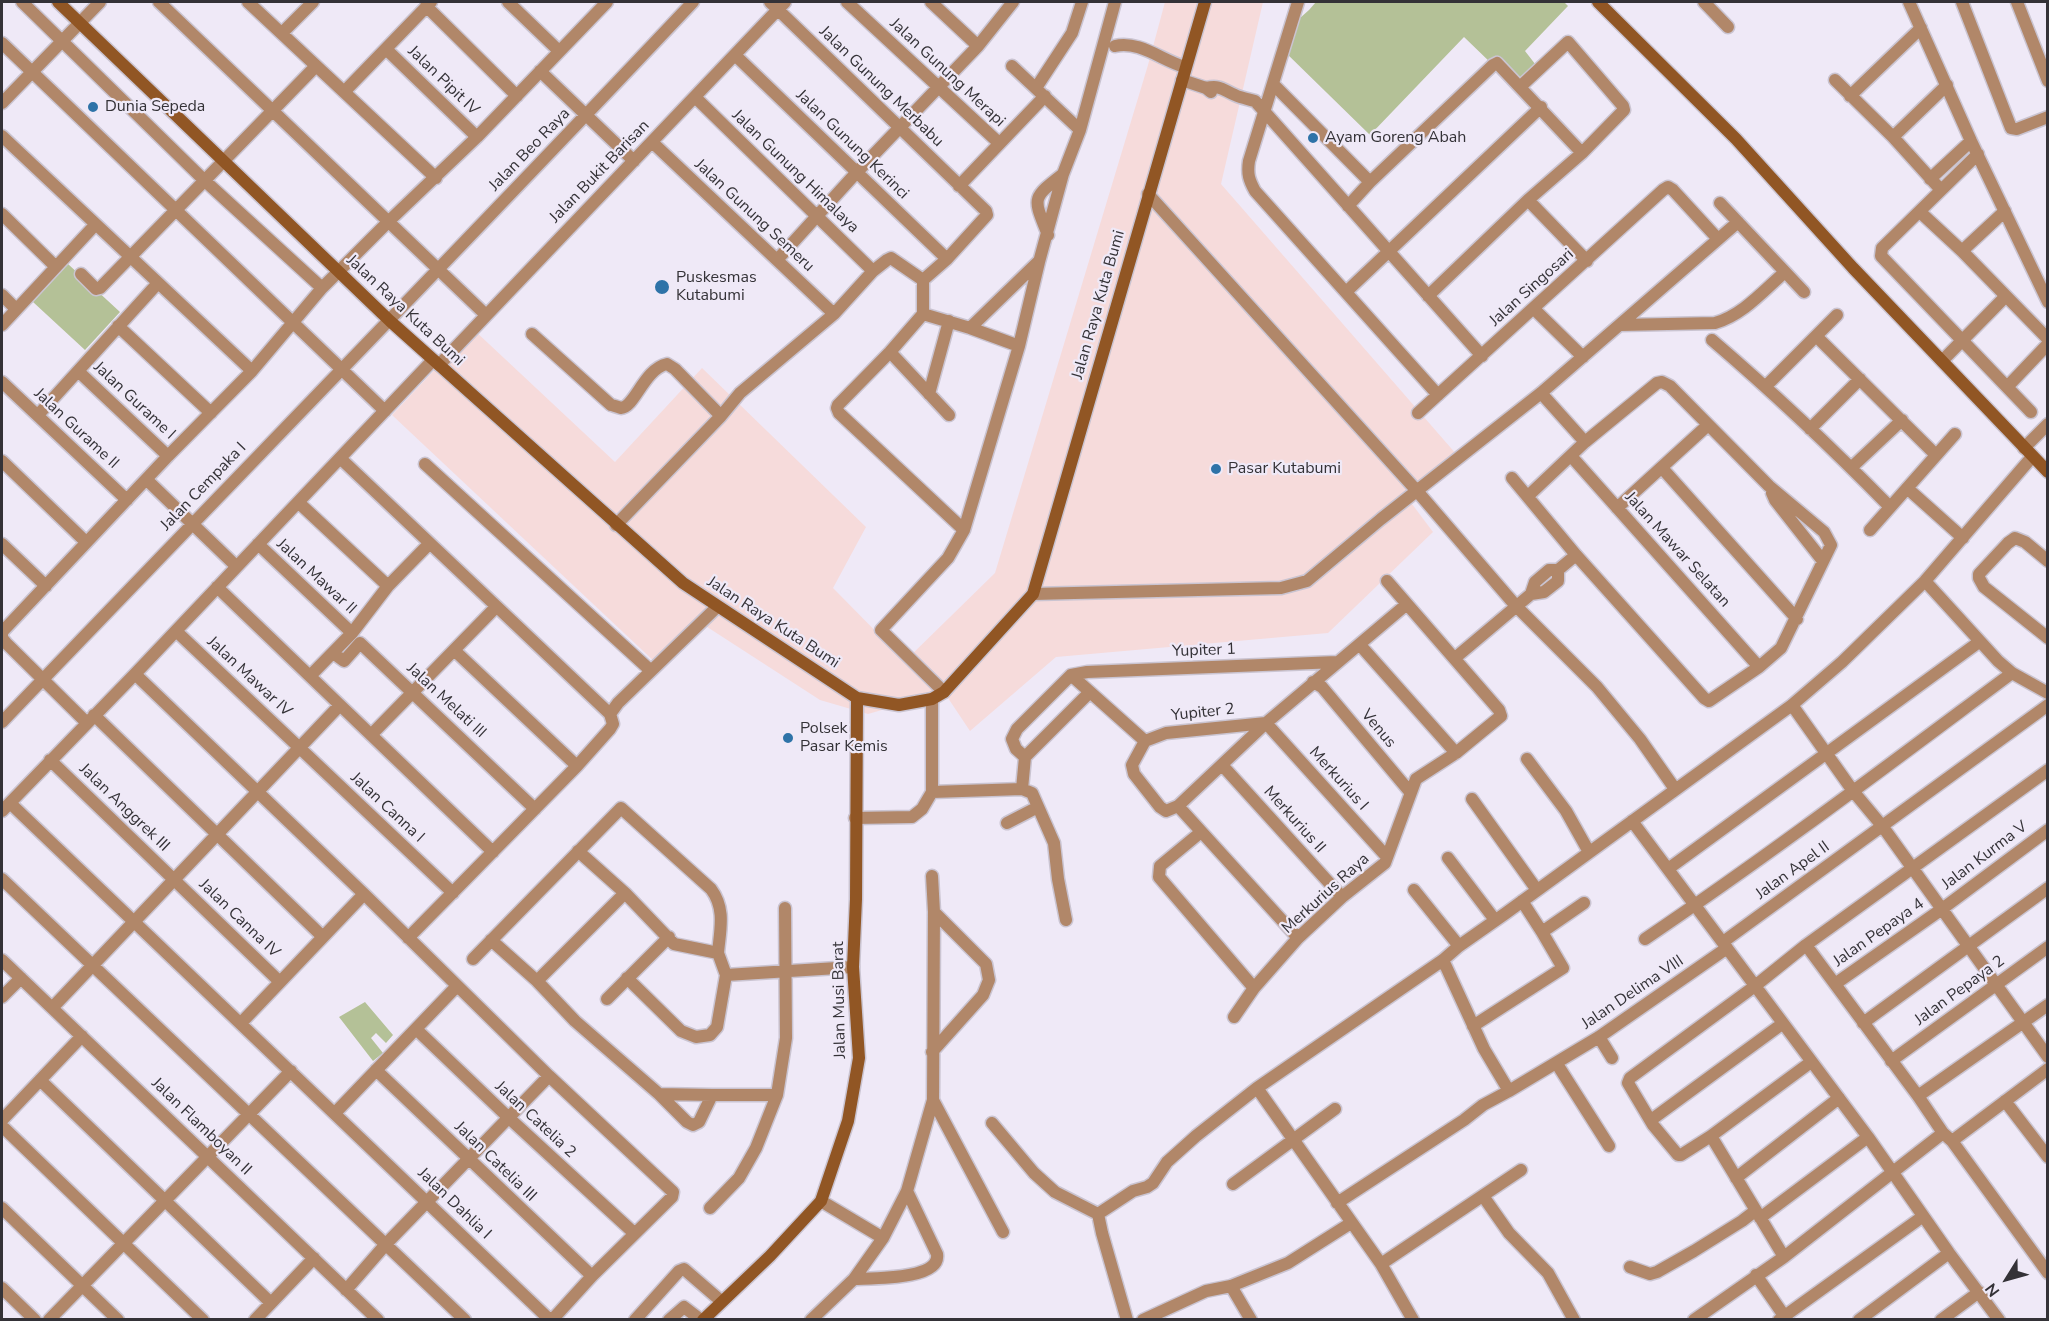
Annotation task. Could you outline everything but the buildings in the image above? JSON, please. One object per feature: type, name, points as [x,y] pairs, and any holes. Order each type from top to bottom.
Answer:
[{"type":"street","points":[[22,2],[204,180],[322,288]]},
{"type":"street","name":"Jalan Raya Kuta Bumi","points":[[58,2],[390,321],[683,583],[857,698],[899,705],[932,699],[944,692],[1033,594],[1205,2]]},
{"type":"street","points":[[2,104],[100,2]]},
{"type":"street","points":[[159,2],[486,315]]},
{"type":"street","points":[[248,2],[436,178]]},
{"type":"street","points":[[282,33],[313,2]]},
{"type":"street","points":[[508,2],[559,51]]},
{"type":"street","name":"Jalan Beo Raya","points":[[390,321],[693,2]]},
{"type":"street","name":"Jalan Gunung Merapi","points":[[847,2],[999,143]]},
{"type":"street","points":[[931,2],[978,46]]},
{"type":"street","points":[[777,260],[857,172],[978,46],[1012,2]]},
{"type":"street","points":[[960,187],[1040,92],[1072,33],[1082,2]]},
{"type":"street","points":[[944,692],[881,630],[948,558],[964,530],[1018,346],[1063,174],[1110,44],[1115,2]]},
{"type":"street","points":[[1298,2],[1249,162],[1249,180],[1255,191],[1438,395]]},
{"type":"street","points":[[1598,2],[1736,139],[1853,268],[1944,359],[2048,472]]},
{"type":"street","points":[[1910,2],[1971,141],[2048,302]]},
{"type":"street","points":[[1962,2],[2011,128],[2017,129],[2048,117]]},
{"type":"street","points":[[2018,2],[2048,81]]},
{"type":"street","points":[[1708,3],[1728,27]]},
{"type":"street","points":[[344,92],[425,4],[518,96]]},
{"type":"street","points":[[323,937],[217,835],[6,643],[2,638],[2,631],[252,371],[295,323],[322,288],[518,96],[600,4]]},
{"type":"street","name":"Jalan Bukit Barisan","points":[[6,807],[384,411],[486,315],[735,55],[777,4]]},
{"type":"street","name":"Jalan Gunung Merbabu","points":[[777,4],[986,211],[987,215],[947,259]]},
{"type":"street","points":[[1851,96],[1921,28]]},
{"type":"street","points":[[2,43],[384,411]]},
{"type":"street","points":[[1428,296],[1623,113],[1623,106],[1570,43],[1565,43],[1521,86]]},
{"type":"street","points":[[1110,44],[1121,51],[1159,65],[1171,64],[1206,88],[1215,86],[1226,89],[1233,95],[1255,102],[1482,356]]},
{"type":"street","name":"Jalan Pipit IV","points":[[386,49],[477,137]]},
{"type":"street","name":"Jalan Gunung Kerinci","points":[[735,55],[947,259]]},
{"type":"street","points":[[1348,206],[1370,182],[1497,63],[1582,153]]},
{"type":"street","points":[[81,274],[99,289],[132,257],[222,160],[316,66]]},
{"type":"street","points":[[1012,66],[1080,130]]},
{"type":"street","points":[[540,71],[634,160]]},
{"type":"street","points":[[1835,80],[1893,137],[1941,190]]},
{"type":"street","points":[[1273,84],[1370,182]]},
{"type":"street","points":[[1893,137],[1947,84]]},
{"type":"street","name":"Jalan Gunung Himalaya","points":[[694,97],[873,271]]},
{"type":"street","points":[[1346,292],[1540,107]]},
{"type":"street","points":[[2,136],[94,225],[132,257],[252,371]]},
{"type":"street","points":[[1930,179],[1971,141]]},
{"type":"street","name":"Jalan Gunung Semeru","points":[[652,142],[834,314]]},
{"type":"street","points":[[1978,154],[1882,248],[1881,256],[2031,412]]},
{"type":"street","points":[[1048,235],[1036,205],[1037,198],[1041,191],[1063,174]]},
{"type":"street","name":"Jalan Singosari","points":[[1418,413],[1668,187],[1718,239]]},
{"type":"street","points":[[1148,194],[1417,491],[1516,606],[1597,687],[1640,739],[1675,789]]},
{"type":"street","points":[[1528,200],[1587,261]]},
{"type":"street","points":[[1720,204],[1804,292]]},
{"type":"street","points":[[1962,251],[2005,211]]},
{"type":"street","points":[[1920,212],[1962,251],[2048,339]]},
{"type":"street","points":[[2,214],[56,267]]},
{"type":"street","points":[[1033,594],[1281,588],[1307,581],[1381,519],[1541,393],[1738,222]]},
{"type":"street","points":[[2,325],[94,225]]},
{"type":"street","points":[[616,525],[721,416],[740,393],[834,314],[873,271],[889,258],[923,280]]},
{"type":"street","points":[[947,259],[923,280],[923,315],[890,352],[841,400],[837,408],[964,530]]},
{"type":"street","points":[[970,328],[1039,262]]},
{"type":"street","points":[[1620,325],[1715,323],[1728,319],[1785,272]]},
{"type":"street","points":[[38,414],[158,283]]},
{"type":"street","points":[[2,295],[16,309]]},
{"type":"street","points":[[1944,359],[2005,297]]},
{"type":"street","points":[[1534,309],[1583,357]]},
{"type":"street","points":[[923,315],[949,321],[1018,346]]},
{"type":"street","points":[[1766,386],[1837,315]]},
{"type":"street","name":"Jalan Cempaka I","points":[[2,722],[192,523],[390,321]]},
{"type":"street","points":[[929,394],[949,321]]},
{"type":"street","points":[[118,326],[211,414]]},
{"type":"street","points":[[532,334],[612,405],[625,407],[650,373],[659,366],[667,364],[675,369],[721,416]]},
{"type":"street","points":[[1816,336],[1936,455]]},
{"type":"street","points":[[1712,340],[1766,386],[1852,467],[1890,507]]},
{"type":"street","points":[[2008,386],[2048,344]]},
{"type":"street","points":[[890,352],[949,415]]},
{"type":"street","name":"Jalan Gurame I","points":[[78,371],[168,456]]},
{"type":"street","points":[[1810,429],[1860,379]]},
{"type":"street","points":[[1512,478],[1576,555],[1704,698],[1709,700],[1759,667],[1781,648],[1831,545],[1824,532],[1769,486],[1670,386],[1662,382],[1656,383],[1585,442],[1528,496]]},
{"type":"street","name":"Jalan Gurame II","points":[[2,383],[38,414],[127,500]]},
{"type":"street","points":[[1541,393],[1585,442]]},
{"type":"street","points":[[1852,467],[1902,420]]},
{"type":"street","points":[[1617,508],[1708,425]]},
{"type":"street","points":[[1098,1214],[1133,1191],[1153,1183],[1167,1162],[1257,1088],[1443,960],[1459,946],[1792,705],[1842,662],[1925,581],[1963,538],[2045,427]]},
{"type":"street","points":[[1870,530],[1955,434]]},
{"type":"street","name":"Jalan Mawar Selatan","points":[[1570,456],[1759,667]]},
{"type":"street","points":[[340,458],[610,714],[613,724],[577,766],[408,938]]},
{"type":"street","points":[[2,461],[87,542]]},
{"type":"street","points":[[425,464],[650,670]]},
{"type":"street","points":[[1662,468],[1797,619]]},
{"type":"street","points":[[147,480],[236,566]]},
{"type":"street","points":[[1769,486],[1776,500],[1823,561]]},
{"type":"street","points":[[1907,488],[1963,538]]},
{"type":"street","points":[[298,502],[388,586]]},
{"type":"street","points":[[2048,561],[2025,542],[2015,538],[1978,574],[1984,587],[2048,638]]},
{"type":"street","points":[[2,544],[46,586]]},
{"type":"street","name":"Jalan Mawar II","points":[[258,544],[352,633]]},
{"type":"street","points":[[310,676],[352,633],[388,586],[429,544]]},
{"type":"street","points":[[1387,581],[1455,658],[1531,594],[1544,592],[1558,581],[1558,570],[1576,555]]},
{"type":"street","points":[[1925,581],[1986,650],[2012,673],[2048,693]]},
{"type":"street","points":[[217,587],[493,852]]},
{"type":"street","points":[[1025,758],[1016,749],[1012,739],[1017,729],[1071,675],[1145,741],[1132,765],[1134,774],[1160,807],[1166,811],[1178,806],[1266,723],[1317,685],[1337,662],[1407,604]]},
{"type":"street","points":[[371,735],[496,607]]},
{"type":"street","points":[[610,714],[650,670],[717,607]]},
{"type":"street","name":"Jalan Mawar IV","points":[[176,631],[299,747]]},
{"type":"street","points":[[1668,869],[1825,752],[1979,642]]},
{"type":"street","name":"Jalan Melati III","points":[[333,652],[344,662],[360,643],[535,809]]},
{"type":"street","points":[[1360,645],[1456,753]]},
{"type":"street","points":[[454,650],[577,766]]},
{"type":"street","name":"Merkurius Raya","points":[[1234,1017],[1254,988],[1298,938],[1342,897],[1385,863],[1416,779],[1456,753],[1501,716],[1499,710],[1455,658]]},
{"type":"street","name":"Yupiter 1","points":[[1071,675],[1087,672],[1337,662]]},
{"type":"street","points":[[1645,939],[1853,791],[2012,673]]},
{"type":"street","points":[[135,674],[549,1076],[673,1192],[672,1197],[634,1233],[551,1320]]},
{"type":"street","name":"Venus","points":[[1317,685],[1410,792]]},
{"type":"street","points":[[1022,789],[1025,758],[1089,693]]},
{"type":"street","name":"Jalan Musi Barat","points":[[702,1320],[771,1256],[821,1201],[848,1121],[859,1058],[853,967],[856,899],[857,698]]},
{"type":"street","points":[[855,818],[912,817],[922,809],[932,792],[932,699]]},
{"type":"street","points":[[53,1007],[340,705]]},
{"type":"street","points":[[1792,705],[1853,791],[1883,827],[2022,1024],[2048,1057]]},
{"type":"street","name":"Jalan Apel II","points":[[1725,945],[2048,705]]},
{"type":"street","name":"Yupiter 2","points":[[1145,741],[1166,733],[1266,723]]},
{"type":"street","name":"Merkurius I","points":[[1266,723],[1387,857]]},
{"type":"street","name":"Jalan Canna I","points":[[299,747],[453,893]]},
{"type":"street","points":[[1527,759],[1566,811],[1590,852]]},
{"type":"street","name":"Jalan Anggrek III","points":[[50,760],[174,880]]},
{"type":"street","name":"Merkurius II","points":[[1222,765],[1342,897]]},
{"type":"street","points":[[1811,1062],[1711,1136],[1681,1155],[1677,1155],[1651,1120],[1628,1083],[1629,1078],[1755,987],[1806,945],[2048,770]]},
{"type":"street","points":[[932,792],[1022,789],[1032,793],[1054,843],[1066,920]]},
{"type":"street","points":[[1472,799],[1537,890]]},
{"type":"street","points":[[1178,806],[1298,938]]},
{"type":"street","name":"Jalan Dahlia I","points":[[6,807],[134,921],[551,1320]]},
{"type":"street","points":[[1007,823],[1038,807]]},
{"type":"street","points":[[473,959],[621,808],[717,897],[722,908],[718,953],[726,975],[717,1027],[710,1035],[696,1037],[681,1031],[627,978]]},
{"type":"street","points":[[1632,821],[1868,1137],[1922,1217],[1999,1320]]},
{"type":"street","name":"Jalan Kurma V","points":[[1942,909],[2048,830]]},
{"type":"street","points":[[1201,832],[1160,866],[1159,877],[1254,988]]},
{"type":"street","points":[[578,851],[625,893],[677,946],[718,953]]},
{"type":"street","points":[[1448,858],[1495,920]]},
{"type":"street","points":[[811,1320],[854,1279],[883,1238],[907,1191],[933,1100],[934,912],[932,876]]},
{"type":"street","points":[[2,879],[465,1320]]},
{"type":"street","name":"Jalan Canna IV","points":[[174,880],[280,982]]},
{"type":"street","points":[[1863,1023],[2048,888]]},
{"type":"street","points":[[1414,890],[1459,946]]},
{"type":"street","points":[[537,981],[625,893]]},
{"type":"street","points":[[241,1023],[364,894]]},
{"type":"street","points":[[1473,1026],[1563,968],[1521,901]]},
{"type":"street","points":[[1542,932],[1584,903]]},
{"type":"street","points":[[710,1208],[739,1178],[756,1148],[777,1095],[786,1038],[785,908]]},
{"type":"street","name":"Jalan Pepaya 4","points":[[1834,984],[1942,909]]},
{"type":"street","points":[[932,1052],[983,995],[989,980],[986,964],[934,912]]},
{"type":"street","points":[[607,999],[669,937]]},
{"type":"street","points":[[492,940],[537,981],[575,1021],[659,1094],[687,1122],[693,1125],[699,1122],[712,1095]]},
{"type":"street","name":"Jalan Delima VIII","points":[[1337,1203],[1464,1120],[1483,1105],[1557,1064],[1599,1037],[1725,945]]},
{"type":"street","points":[[1806,945],[2048,1273]]},
{"type":"street","name":"Jalan Pepaya 2","points":[[1891,1060],[2048,947]]},
{"type":"street","name":"Jalan Flamboyan II","points":[[2,960],[377,1319]]},
{"type":"street","points":[[1443,960],[1484,1049],[1509,1091]]},
{"type":"street","points":[[726,975],[853,967]]},
{"type":"street","points":[[2,997],[21,978]]},
{"type":"street","points":[[335,1113],[457,986]]},
{"type":"street","points":[[1918,1096],[2048,1005]]},
{"type":"street","points":[[1651,1120],[1782,1024]]},
{"type":"street","name":"Jalan Catelia 2","points":[[416,1029],[634,1233]]},
{"type":"street","points":[[2,1120],[82,1036]]},
{"type":"street","points":[[1599,1037],[1612,1058]]},
{"type":"street","points":[[1557,1064],[1609,1146]]},
{"type":"street","points":[[1694,1320],[1784,1257],[1892,1172],[2005,1101],[2048,1069]]},
{"type":"street","name":"Jalan Catelia III","points":[[376,1070],[592,1276]]},
{"type":"street","points":[[49,1320],[291,1071]]},
{"type":"street","points":[[346,1290],[386,1244],[549,1076]]},
{"type":"street","points":[[40,1080],[271,1303]]},
{"type":"street","points":[[1257,1088],[1381,1264],[1413,1320]]},
{"type":"street","points":[[659,1094],[777,1095]]},
{"type":"street","points":[[1736,1178],[1839,1098]]},
{"type":"street","points":[[933,1100],[1003,1232]]},
{"type":"street","points":[[2005,1101],[2048,1157]]},
{"type":"street","points":[[1233,1184],[1335,1110]]},
{"type":"street","points":[[992,1123],[1034,1173],[1055,1192],[1098,1214]]},
{"type":"street","points":[[2,1126],[203,1320]]},
{"type":"street","points":[[1711,1136],[1784,1257]]},
{"type":"street","points":[[1630,1267],[1650,1274],[1657,1272],[1758,1214],[1868,1137]]},
{"type":"street","points":[[1381,1264],[1521,1170]]},
{"type":"street","points":[[854,1279],[911,1276],[936,1264],[937,1254],[907,1191]]},
{"type":"street","points":[[1483,1196],[1509,1233],[1548,1274],[1574,1320]]},
{"type":"street","points":[[821,1201],[883,1238]]},
{"type":"street","points":[[2,1208],[118,1320]]},
{"type":"street","points":[[1098,1214],[1127,1320]]},
{"type":"street","points":[[1756,1275],[1783,1318],[1922,1217]]},
{"type":"street","points":[[1143,1320],[1206,1291],[1231,1286],[1288,1263],[1351,1223]]},
{"type":"street","points":[[1859,1320],[1949,1253]]},
{"type":"street","points":[[255,1320],[314,1258]]},
{"type":"street","points":[[635,1320],[680,1270],[684,1269],[721,1301]]},
{"type":"street","points":[[1231,1286],[1251,1320]]},
{"type":"street","points":[[2,1288],[35,1320]]},
{"type":"street","points":[[1941,1320],[1979,1292]]},
{"type":"street","points":[[669,1320],[684,1306],[702,1320]]},
{"type":"shaded area","points":[[1165,2],[1263,2],[1221,184],[1457,455],[1409,500],[1433,532],[1328,633],[1056,657],[970,731],[944,692],[868,714],[820,700],[701,623],[657,664],[392,415],[473,329],[615,462],[702,368],[866,527],[833,588],[905,661],[995,573]]},
{"type":"green space","points":[[1316,2],[1564,2],[1568,6],[1525,51],[1539,69],[1521,86],[1493,65],[1464,37],[1370,135],[1283,50],[1291,26]]},
{"type":"green space","points":[[68,264],[120,312],[85,350],[33,302]]},
{"type":"green space","points":[[365,1002],[393,1035],[386,1043],[376,1033],[371,1038],[383,1053],[373,1061],[339,1017]]},
{"type":"place","name":"Dunia Sepeda","points":[[93,107]]},
{"type":"place","name":"Ayam Goreng Abah","points":[[1313,138]]},
{"type":"place","name":"Puskesmas Kutabumi","points":[[662,287]]},
{"type":"place","name":"Pasar Kutabumi","points":[[1216,469]]},
{"type":"place","name":"Polsek Pasar Kemis","points":[[788,738]]}]
